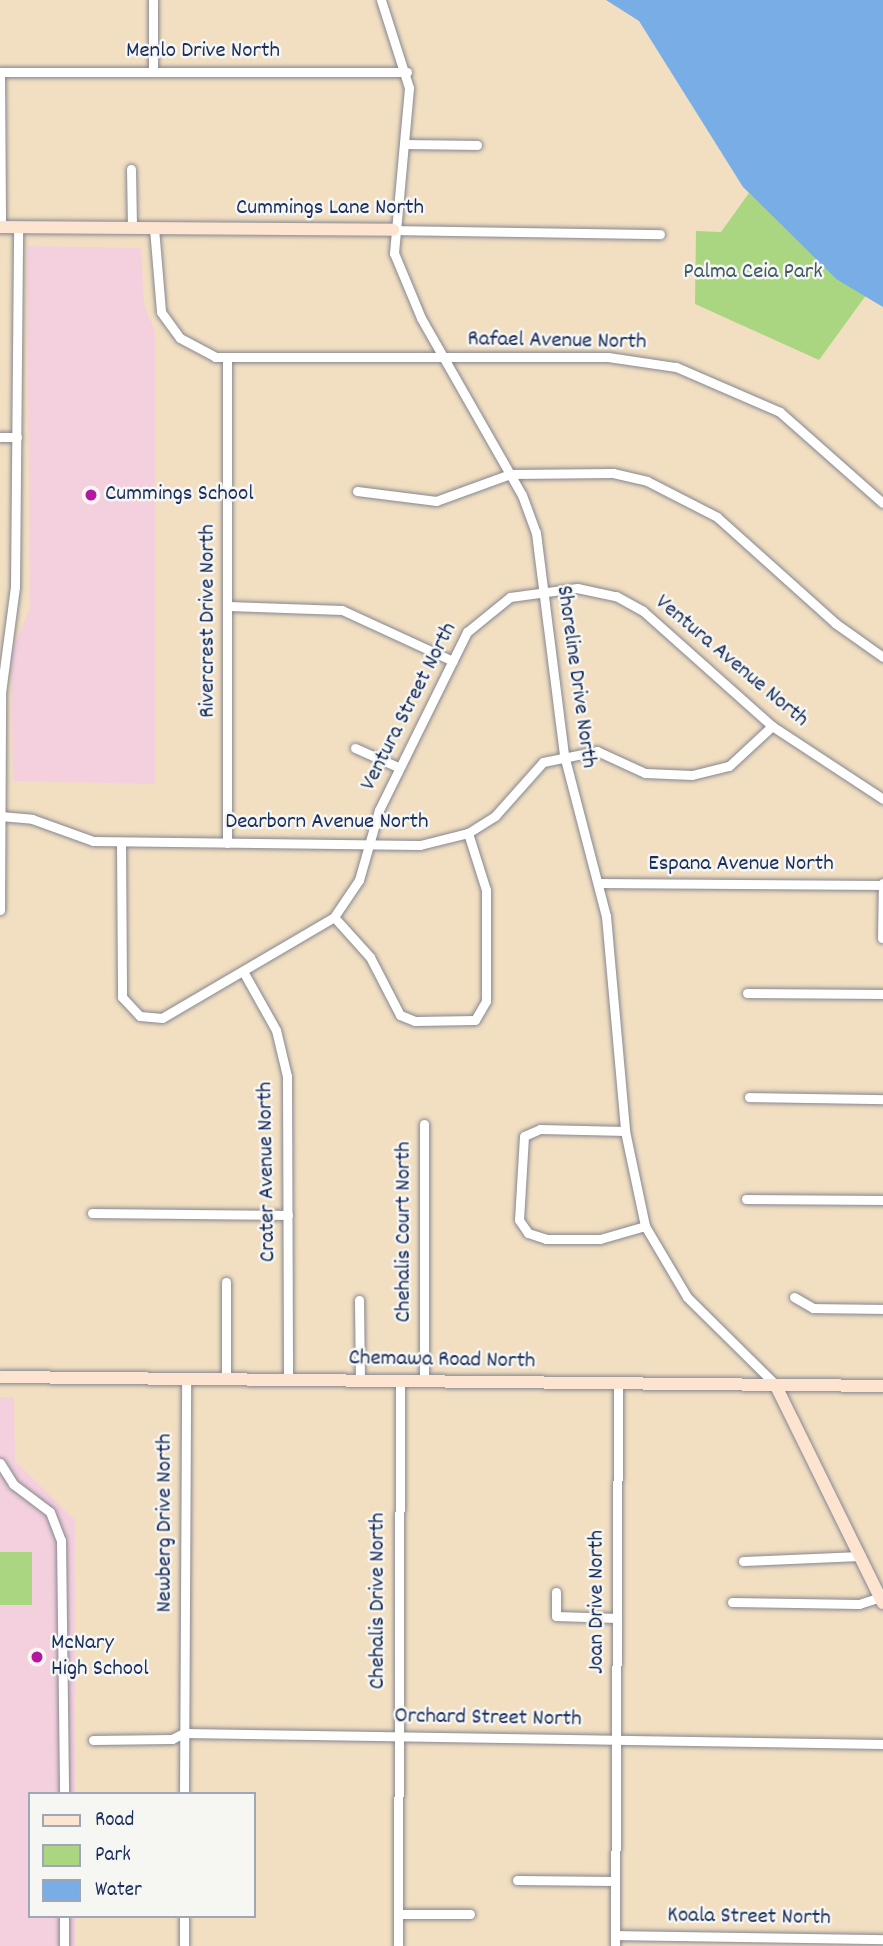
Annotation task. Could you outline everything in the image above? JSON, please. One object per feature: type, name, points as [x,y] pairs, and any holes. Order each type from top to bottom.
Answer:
[{"type":"street","points":[[153,0],[153,71]]},
{"type":"street","name":"Shoreline Drive North","points":[[381,0],[407,72],[407,144],[393,230],[406,288],[510,474],[533,522],[564,755],[599,883],[625,1131],[645,1226],[687,1297],[776,1386]]},
{"type":"street","points":[[0,72],[1,227]]},
{"type":"street","name":"Menlo Drive North","points":[[0,72],[407,72]]},
{"type":"street","points":[[407,144],[477,145]]},
{"type":"street","points":[[131,169],[132,228]]},
{"type":"street","name":"Cummings Lane North","points":[[1,227],[660,234]]},
{"type":"street","points":[[0,911],[1,693],[11,609],[17,437],[18,227]]},
{"type":"street","points":[[154,228],[156,300],[165,320],[191,346],[228,358]]},
{"type":"street","name":"Rafael Avenue North","points":[[228,358],[628,358],[709,376],[780,412],[883,503]]},
{"type":"street","name":"Rivercrest Drive North","points":[[227,843],[228,358]]},
{"type":"street","points":[[0,437],[17,437]]},
{"type":"street","points":[[357,491],[436,501],[510,474],[613,473],[691,499],[883,657]]},
{"type":"street","name":"Ventura Avenue North","points":[[543,591],[596,590],[643,611],[772,726],[883,799]]},
{"type":"street","name":"Ventura Street North","points":[[121,842],[122,997],[132,1011],[152,1019],[244,973],[334,917],[359,880],[398,767],[467,632],[492,607],[543,591]]},
{"type":"street","points":[[228,606],[342,610],[453,661]]},
{"type":"street","points":[[0,607],[11,609]]},
{"type":"street","name":"Dearborn Avenue North","points":[[0,816],[32,819],[93,841],[421,845],[468,833],[511,800],[537,765],[564,755],[597,751],[645,773],[692,775],[729,766],[772,726]]},
{"type":"street","points":[[355,748],[398,767]]},
{"type":"street","points":[[334,917],[370,957],[400,1015],[415,1021],[475,1020],[486,1001],[486,890],[468,833]]},
{"type":"street","name":"Espana Avenue North","points":[[599,883],[883,884]]},
{"type":"street","points":[[882,938],[883,884]]},
{"type":"street","name":"Crater Avenue North","points":[[244,973],[276,1030],[285,1063],[288,1380]]},
{"type":"street","points":[[747,993],[883,994]]},
{"type":"street","points":[[749,1097],[883,1099]]},
{"type":"street","name":"Chehalis Court North","points":[[424,1124],[424,1382]]},
{"type":"street","points":[[625,1131],[540,1129],[524,1136],[519,1220],[528,1233],[546,1239],[600,1239],[645,1226]]},
{"type":"street","points":[[746,1199],[883,1200]]},
{"type":"street","points":[[92,1213],[288,1214]]},
{"type":"street","points":[[226,1282],[226,1379]]},
{"type":"street","points":[[794,1297],[813,1308],[883,1309]]},
{"type":"street","points":[[359,1300],[360,1381]]},
{"type":"street","name":"Chemawa Road North","points":[[0,1377],[883,1386]]},
{"type":"street","name":"Newberg Drive North","points":[[184,1792],[186,1379]]},
{"type":"street","name":"Chehalis Drive North","points":[[398,1946],[400,1382]]},
{"type":"street","name":"Joan Drive North","points":[[615,1946],[618,1385]]},
{"type":"street","points":[[732,1602],[859,1604],[882,1600],[776,1386]]},
{"type":"street","points":[[0,1462],[13,1484],[50,1512],[61,1540],[64,1792]]},
{"type":"street","points":[[743,1561],[861,1556]]},
{"type":"street","points":[[555,1592],[556,1616],[617,1618]]},
{"type":"street","name":"Orchard Street North","points":[[93,1740],[172,1740],[184,1734],[883,1744]]},
{"type":"street","points":[[517,1880],[615,1881]]},
{"type":"street","points":[[398,1914],[470,1914]]},
{"type":"street","points":[[64,1918],[64,1946]]},
{"type":"street","points":[[184,1918],[184,1946]]},
{"type":"street","name":"Koala Street North","points":[[615,1935],[883,1939]]},
{"type":"shaded area","name":"Cummings School","points":[[27,246],[141,248],[144,305],[155,331],[155,784],[13,781],[11,653],[30,608]]},
{"type":"shaded area","name":"McNary High School","points":[[0,1397],[14,1397],[15,1461],[75,1520],[75,1792],[28,1792],[28,1918],[75,1918],[75,1946],[0,1946]]},
{"type":"green space","name":"Palma Ceia Park","points":[[749,193],[836,279],[867,294],[819,360],[695,304],[696,231],[721,232]]},
{"type":"green space","points":[[0,1552],[32,1552],[32,1605],[0,1605]]},
{"type":"water","points":[[606,0],[883,0],[883,307],[836,279],[743,187],[639,21]]},
{"type":"place","name":"Cummings School","points":[[91,495]]},
{"type":"place","name":"McNary High School","points":[[37,1657]]}]
